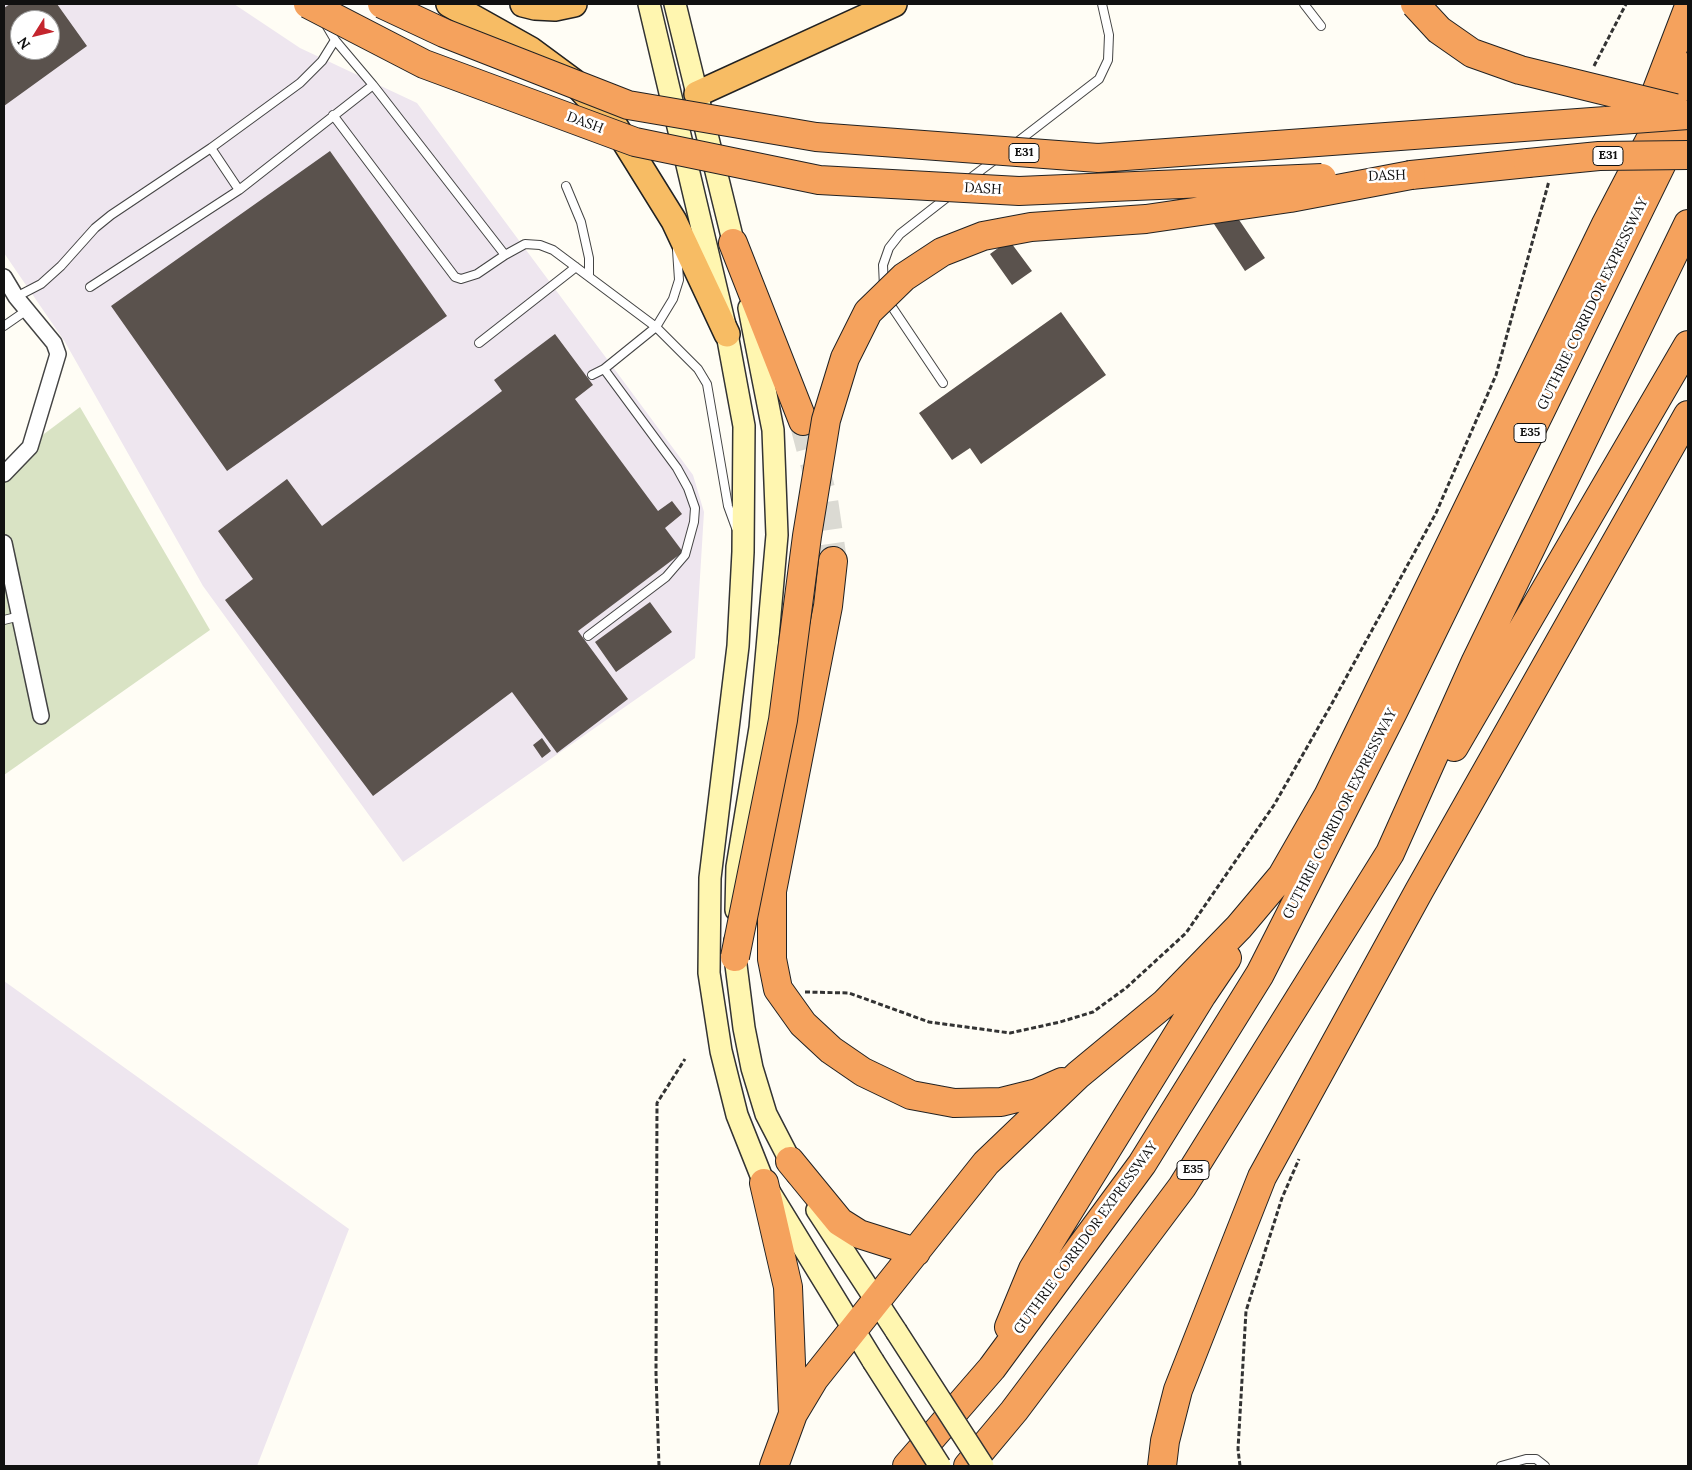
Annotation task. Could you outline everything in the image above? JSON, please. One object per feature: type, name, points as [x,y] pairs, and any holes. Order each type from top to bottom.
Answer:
[{"type":"highway","name":"DASH","points":[[308,4],[424,64],[635,142],[819,180],[1019,191],[1410,175],[1600,156],[1688,155]]},
{"type":"highway","name":"E31","points":[[382,4],[444,34],[628,105],[816,137],[1098,158],[1688,112]]},
{"type":"highway","points":[[449,4],[531,50],[573,81],[615,126],[674,221],[727,334]]},
{"type":"highway","points":[[522,4],[555,8],[574,4]]},
{"type":"highway","points":[[697,94],[894,4]]},
{"type":"highway","points":[[1415,4],[1439,30],[1472,53],[1520,70],[1688,112]]},
{"type":"highway","points":[[1605,226],[1688,9]]},
{"type":"highway","points":[[992,1368],[1033,1269],[1202,995],[1282,876],[1328,796],[1605,226],[1688,67]]},
{"type":"highway","name":"GUTHRIE CORRIDOR EXPRESSWAY","points":[[907,1466],[992,1368],[1142,1164],[1260,974],[1393,712],[1688,112]]},
{"type":"highway","points":[[735,957],[783,720],[807,536],[826,420],[844,358],[868,312],[904,277],[942,252],[983,236],[1031,226],[1146,219],[1290,198],[1410,175]]},
{"type":"highway","name":"E35","points":[[968,1466],[1014,1411],[1182,1187],[1390,853],[1476,661],[1688,224]]},
{"type":"highway","points":[[733,243],[804,421]]},
{"type":"highway","points":[[1390,853],[1688,345]]},
{"type":"highway","points":[[1152,1466],[1164,1454],[1178,1390],[1262,1177],[1419,892],[1688,415]]},
{"type":"highway","points":[[833,561],[828,606],[772,891],[772,959],[778,989],[804,1024],[831,1050],[863,1072],[911,1095],[954,1103],[1001,1102],[1037,1093],[1078,1075]]},
{"type":"highway","points":[[774,1466],[793,1414],[814,1379],[986,1163],[1078,1075],[1165,1003],[1239,927],[1282,876]]},
{"type":"highway","points":[[790,1161],[840,1222],[859,1234],[916,1252]]},
{"type":"highway","points":[[764,1183],[788,1287],[793,1414]]},
{"type":"main road","points":[[649,4],[727,334],[744,426],[743,552],[738,646],[710,878],[709,973],[721,1052],[737,1115],[764,1183],[853,1330],[940,1466]]},
{"type":"main road","points":[[676,4],[752,320],[773,430],[777,534],[760,728],[737,867],[735,957],[744,1028],[752,1068],[766,1114],[811,1200],[983,1466]]},
{"type":"street","points":[[4,277],[16,297],[54,343],[58,354],[30,448],[4,474]]},
{"type":"street","points":[[4,543],[42,716]]},
{"type":"lane","points":[[300,4],[322,17],[335,40],[373,85],[505,255]]},
{"type":"lane","points":[[943,383],[888,300],[883,265],[889,248],[900,234],[1099,79],[1108,60],[1109,35],[1102,4]]},
{"type":"lane","points":[[1304,4],[1321,26]]},
{"type":"lane","points":[[16,297],[40,284],[61,266],[95,228],[111,215],[210,148],[300,83],[322,62],[335,40]]},
{"type":"lane","points":[[90,287],[239,190],[333,114],[373,85]]},
{"type":"lane","points":[[333,114],[455,277],[461,279],[477,274],[525,244],[553,250],[656,326],[698,369],[707,384],[728,506],[743,552]]},
{"type":"lane","points":[[210,148],[239,190]]},
{"type":"lane","points":[[566,186],[581,222],[589,258],[589,276]]},
{"type":"lane","points":[[592,375],[604,369],[656,326],[673,299],[679,280],[674,221]]},
{"type":"lane","points":[[479,343],[576,267]]},
{"type":"lane","points":[[4,326],[27,310]]},
{"type":"lane","points":[[588,636],[666,577],[685,555],[694,522],[695,508],[688,488],[677,468],[604,369]]},
{"type":"lane","points":[[4,620],[20,616]]},
{"type":"lane","points":[[1501,1466],[1526,1458],[1536,1459],[1545,1466]]},
{"type":"path","points":[[1590,74],[1626,4]]},
{"type":"path","points":[[805,992],[849,993],[929,1022],[1010,1033],[1060,1022],[1093,1012],[1126,988],[1186,933],[1274,805],[1436,513],[1496,375],[1550,178]]},
{"type":"path","points":[[659,1466],[656,1374],[657,1103],[685,1059]]},
{"type":"path","points":[[1240,1466],[1238,1449],[1246,1311],[1282,1198],[1302,1153]]},
{"type":"shaded area","points":[[4,4],[234,4],[300,48],[417,103],[693,475],[704,512],[695,658],[403,862],[203,586],[65,342],[4,253]]},
{"type":"shaded area","points":[[4,981],[349,1229],[257,1466],[4,1466]]},
{"type":"green space","points":[[80,407],[210,630],[4,775],[4,464]]},
{"type":"building","points":[[10,4],[57,4],[87,46],[4,106],[4,8]]},
{"type":"building","points":[[330,151],[447,316],[227,471],[111,306]]},
{"type":"building","points":[[1233,211],[1265,258],[1245,271],[1214,224]]},
{"type":"building","points":[[1009,240],[1032,271],[1012,285],[990,254]]},
{"type":"building","points":[[1061,312],[1106,375],[981,464],[970,448],[952,460],[919,413]]},
{"type":"building","points":[[555,334],[593,385],[575,399],[658,511],[672,501],[682,514],[665,528],[683,552],[578,631],[628,699],[557,753],[512,692],[373,796],[225,600],[253,579],[218,531],[287,479],[322,526],[502,391],[494,380]]},
{"type":"building","points":[[650,602],[672,632],[616,672],[595,642]]},
{"type":"building","points":[[542,738],[551,751],[542,758],[533,745]]},
{"type":"tunnel","points":[[803,421],[824,500],[833,561]]}]
